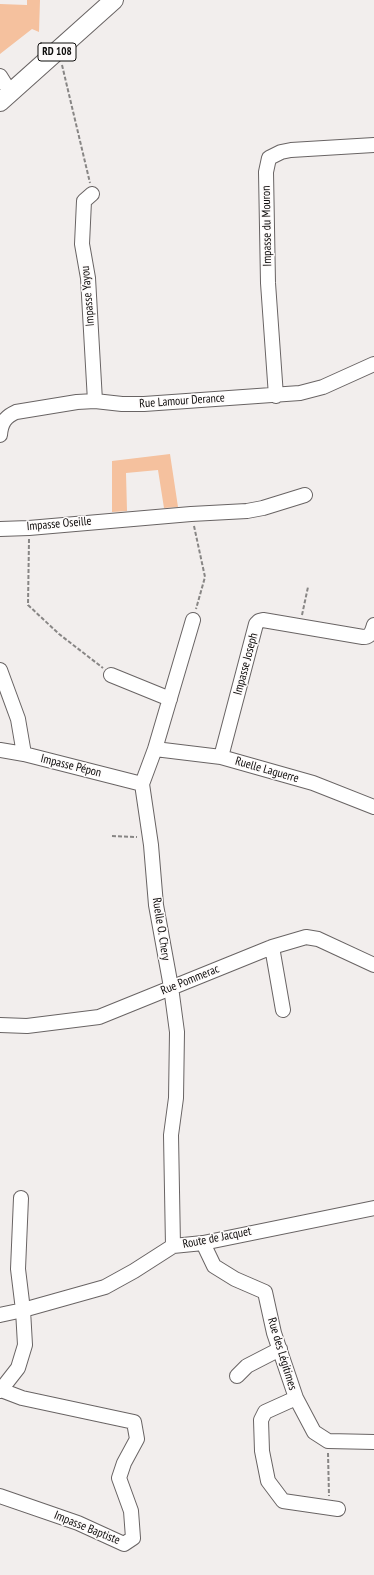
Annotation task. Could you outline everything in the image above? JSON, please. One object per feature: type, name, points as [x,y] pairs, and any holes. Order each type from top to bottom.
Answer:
[{"type":"main road","name":"RD 108","points":[[2,83],[100,0]]},
{"type":"main road","name":"RD 108","points":[[0,102],[114,0]]},
{"type":"street","name":"Impasse du Mouron","points":[[276,396],[268,283],[266,165],[269,158],[280,152],[372,145]]},
{"type":"street","name":"Impasse Yayou","points":[[92,194],[84,201],[82,244],[88,278],[95,401]]},
{"type":"street","name":"Rue Lamour Derance","points":[[0,435],[4,420],[16,412],[78,402],[95,401],[122,404],[144,404],[276,396],[300,393],[323,387],[374,364]]},
{"type":"street","name":"Impasse Oseille","points":[[0,529],[29,528],[117,519],[247,511],[263,508],[305,495]]},
{"type":"street","name":"Ruelle O. Chery","points":[[173,1246],[171,1135],[176,1098],[177,1032],[171,987],[156,906],[150,837],[142,784],[155,749],[193,620]]},
{"type":"street","name":"Impasse Joseph","points":[[221,757],[256,624],[259,621],[263,620],[367,637],[374,625]]},
{"type":"street","points":[[0,670],[18,719],[24,754]]},
{"type":"street","points":[[111,675],[170,698]]},
{"type":"street","name":"Ruelle Laguerre","points":[[155,749],[221,757],[313,783],[373,805]]},
{"type":"street","name":"Impasse Pépon","points":[[0,750],[24,754],[142,784]]},
{"type":"street","name":"Rue Pommerac","points":[[0,1026],[27,1026],[99,1017],[272,947],[306,937],[318,939],[374,965]]},
{"type":"street","points":[[272,947],[283,1010]]},
{"type":"street","points":[[0,1390],[18,1368],[25,1345],[23,1310],[18,1269],[21,1198]]},
{"type":"street","name":"Route de Jacquet","points":[[0,1315],[105,1287],[134,1271],[173,1246],[203,1243],[257,1230],[374,1208]]},
{"type":"street","name":"Rue des Légitimes","points":[[203,1243],[214,1266],[235,1279],[265,1292],[274,1333],[296,1398],[314,1432],[328,1441]]},
{"type":"street","points":[[237,1376],[247,1366],[280,1349]]},
{"type":"street","name":"Impasse Baptiste","points":[[0,1390],[22,1398],[134,1422],[137,1440],[124,1463],[119,1478],[131,1511],[132,1538],[124,1544],[78,1523],[0,1496]]},
{"type":"street","points":[[296,1398],[265,1412],[261,1420],[262,1451],[268,1481],[283,1501],[334,1508]]},
{"type":"street","points":[[328,1441],[374,1442]]},
{"type":"path","points":[[59,50],[92,194]]},
{"type":"path","points":[[191,514],[205,578],[193,620]]},
{"type":"path","points":[[29,528],[28,605],[59,634],[111,675]]},
{"type":"path","points":[[300,626],[308,587]]},
{"type":"path","points":[[112,836],[150,837]]},
{"type":"path","points":[[328,1441],[334,1508]]},
{"type":"building","points":[[27,0],[40,0],[39,32],[32,29],[0,54],[0,4],[27,5]]},
{"type":"building","points":[[170,454],[178,507],[164,508],[158,470],[126,473],[127,511],[112,512],[112,461]]}]
